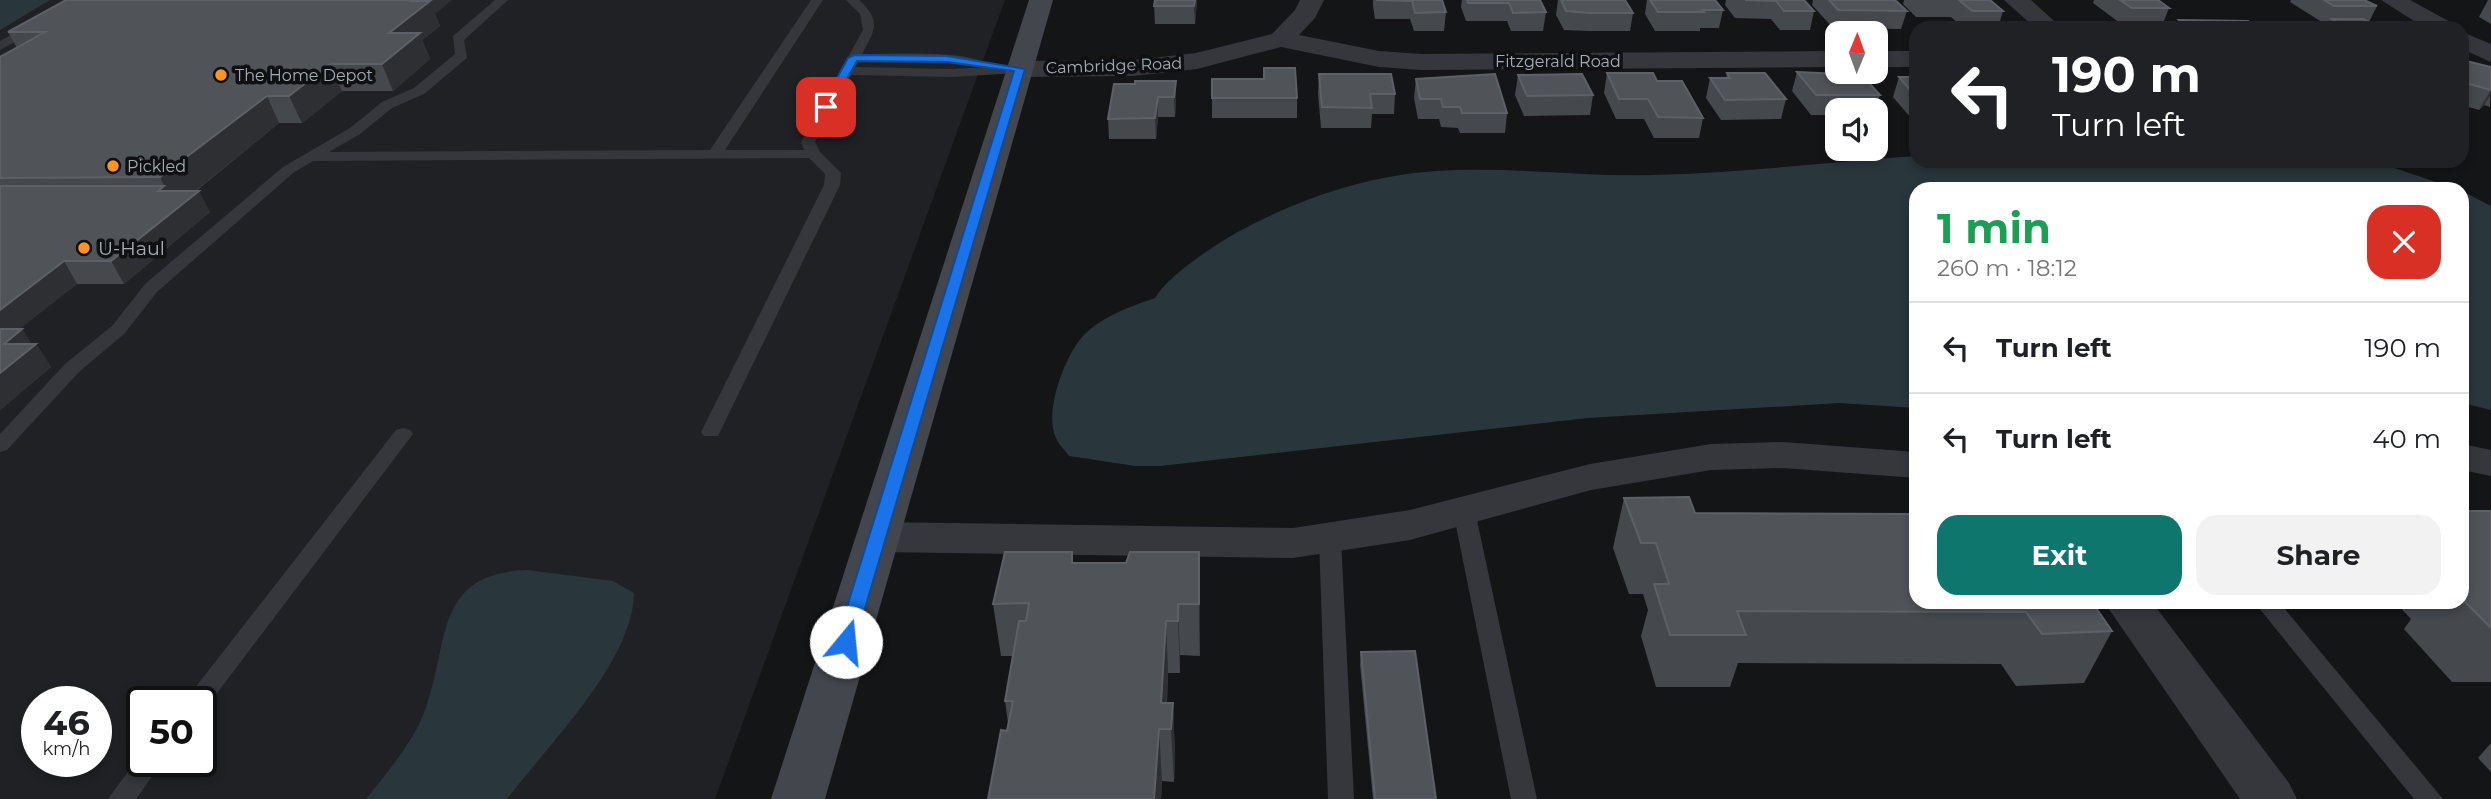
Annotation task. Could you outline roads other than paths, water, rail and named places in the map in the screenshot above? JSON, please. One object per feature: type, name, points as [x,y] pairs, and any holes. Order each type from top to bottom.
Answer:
[{"type":"main road","points":[[798,799],[1041,0]]},
{"type":"street","points":[[1281,39],[1306,13],[1312,0]]},
{"type":"street","points":[[2016,0],[2042,21]]},
{"type":"street","points":[[2393,0],[2430,21]]},
{"type":"street","name":"Cambridge Road","points":[[1020,69],[1166,65],[1197,61],[1281,39]]},
{"type":"street","name":"Fitzgerald Road","points":[[1281,39],[1379,59],[1421,62],[1825,59]]},
{"type":"street","points":[[2469,42],[2491,54]]},
{"type":"street","points":[[1888,59],[1909,59]]},
{"type":"street","points":[[878,537],[1252,544],[1330,539],[1464,511],[1590,477],[1711,457],[1783,455],[1909,464]]},
{"type":"street","points":[[2469,458],[2491,463]]},
{"type":"street","points":[[2132,609],[2270,799]]},
{"type":"lane","points":[[0,446],[72,368],[118,330],[150,288],[288,170],[355,131],[387,105],[419,91],[462,55],[457,39],[502,0]]},
{"type":"lane","points":[[715,154],[817,0]]},
{"type":"lane","points":[[711,432],[832,185],[833,173],[813,154],[808,142],[869,30],[866,13],[852,0]]},
{"type":"lane","points":[[0,46],[48,20]]},
{"type":"lane","points":[[850,65],[953,73],[1020,69]]},
{"type":"lane","points":[[310,157],[813,154]]},
{"type":"lane","points":[[208,686],[403,434]]},
{"type":"lane","points":[[1464,511],[1524,799]]},
{"type":"lane","points":[[1330,539],[1341,799]]},
{"type":"lane","points":[[2272,609],[2430,799]]},
{"type":"lane","points":[[121,799],[138,777]]},
{"type":"place","name":"The Home Depot","points":[[221,75]]},
{"type":"place","name":"Pickled","points":[[113,166]]},
{"type":"place","name":"U-Haul","points":[[84,248]]}]
